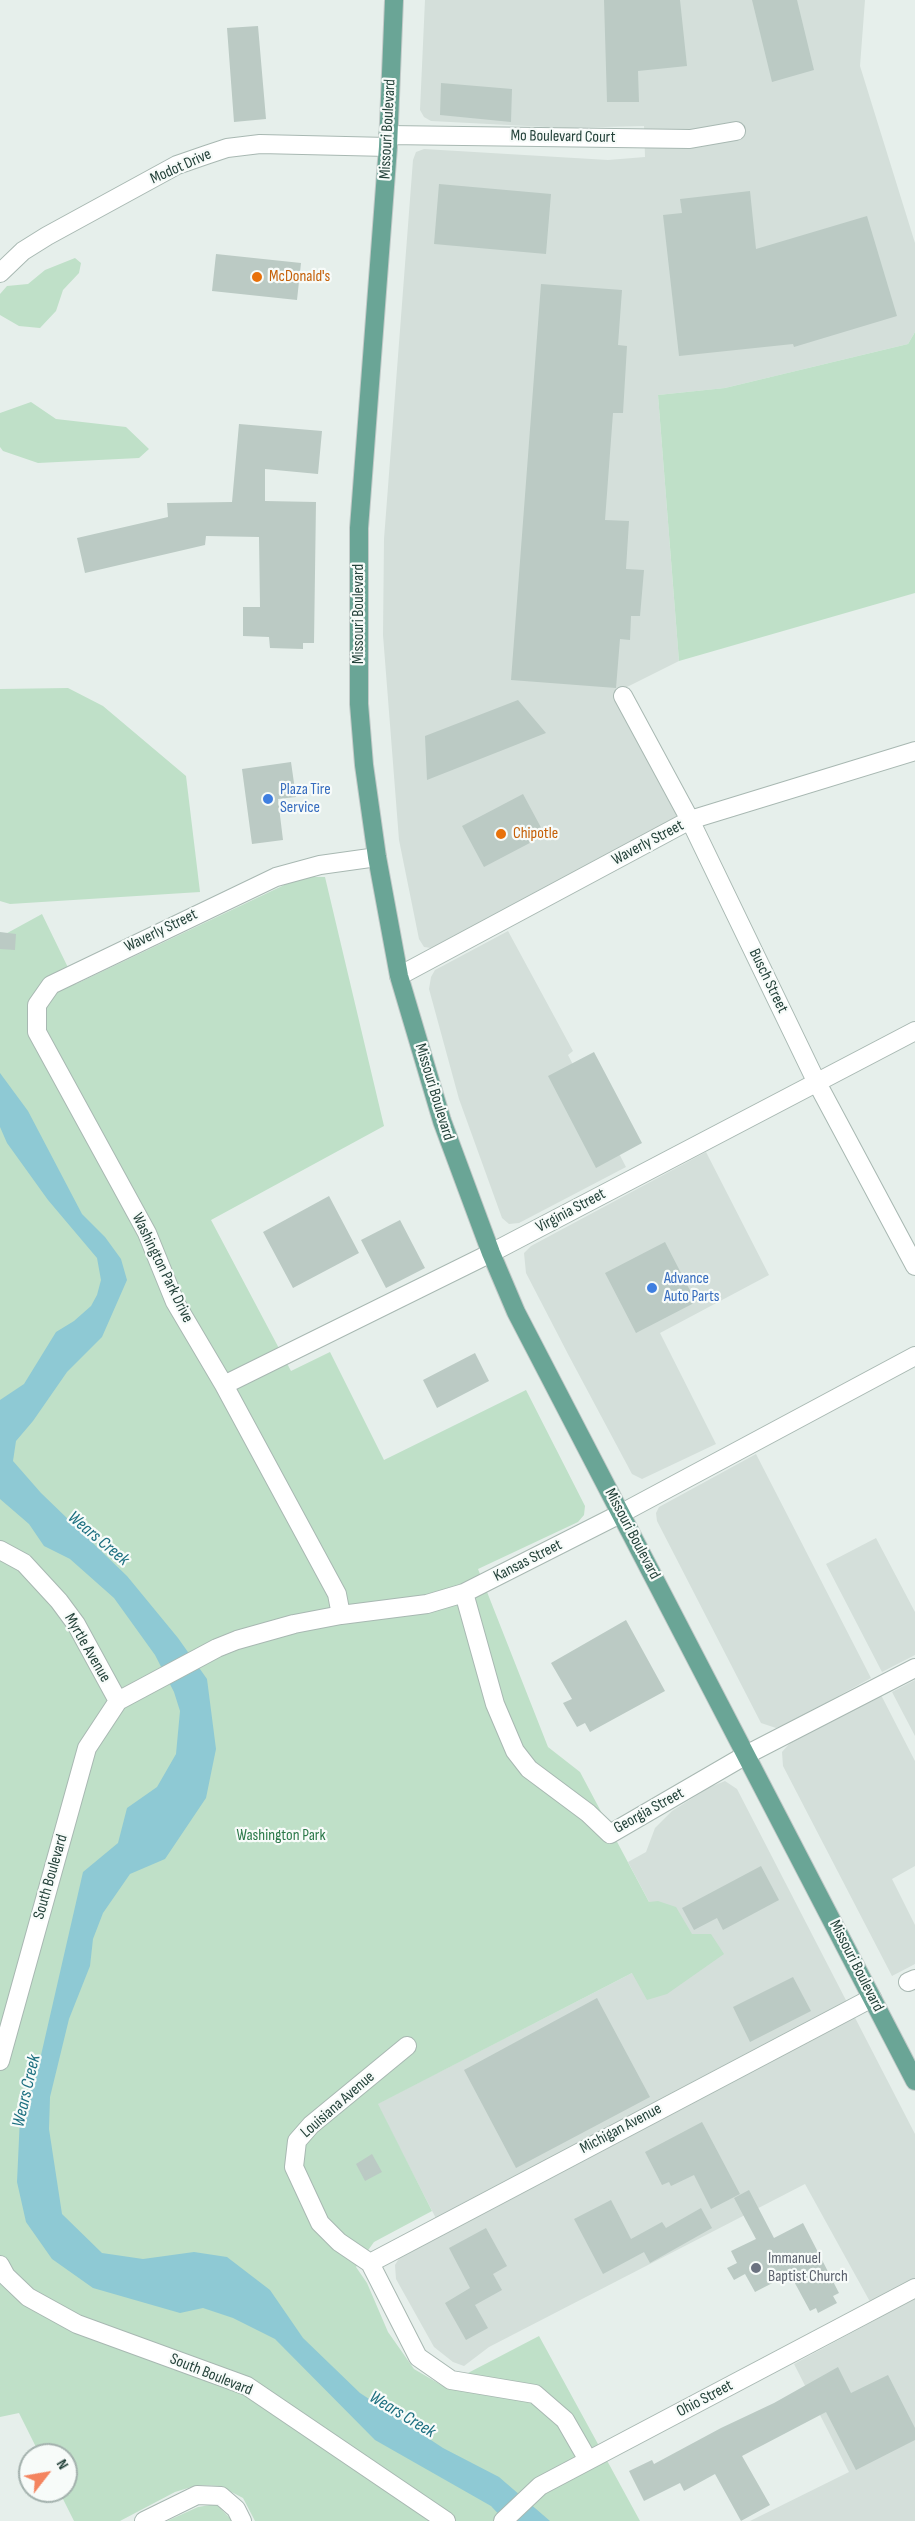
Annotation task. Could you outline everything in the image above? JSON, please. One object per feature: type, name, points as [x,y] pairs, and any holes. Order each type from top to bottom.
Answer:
[{"type":"main road","name":"Missouri Boulevard","points":[[394,0],[388,141],[359,528],[359,704],[376,857],[399,976],[442,1121],[490,1253],[521,1322],[915,2080]]},
{"type":"street","name":"Mo Boulevard Court","points":[[388,141],[690,139],[736,131]]},
{"type":"street","name":"Modot Drive","points":[[0,273],[23,251],[47,236],[177,165],[206,155],[227,148],[260,144],[388,141]]},
{"type":"street","name":"Busch Street","points":[[623,696],[690,820],[816,1081],[915,1266]]},
{"type":"street","name":"Waverly Street","points":[[399,976],[690,820],[915,751]]},
{"type":"street","name":"Waverly Street","points":[[51,985],[215,905],[295,870],[376,857]]},
{"type":"street","name":"Washington Park Drive","points":[[51,985],[37,1005],[37,1032],[147,1233],[175,1302],[224,1385],[337,1594],[341,1615]]},
{"type":"street","name":"Virginia Street","points":[[224,1385],[490,1253],[915,1031]]},
{"type":"street","name":"Kansas Street","points":[[118,1701],[218,1648],[294,1624],[341,1615],[427,1604],[464,1593],[622,1513],[915,1356]]},
{"type":"street","name":"Myrtle Avenue","points":[[0,1550],[24,1563],[60,1601],[76,1624],[118,1701]]},
{"type":"street","name":"Georgia Street","points":[[464,1593],[495,1704],[515,1751],[529,1769],[588,1813],[610,1834],[746,1755],[915,1668]]},
{"type":"street","name":"South Boulevard","points":[[0,2061],[87,1748],[118,1701]]},
{"type":"street","name":"Michigan Avenue","points":[[370,2263],[872,1998]]},
{"type":"street","name":"Louisiana Avenue","points":[[407,2046],[311,2125],[297,2141],[294,2167],[320,2223],[339,2242],[370,2263],[418,2357],[451,2380],[535,2394],[565,2420],[588,2460]]},
{"type":"street","name":"South Boulevard","points":[[0,2265],[6,2276],[28,2296],[77,2325],[247,2386],[446,2521]]},
{"type":"street","name":"Ohio Street","points":[[503,2521],[529,2494],[588,2460],[915,2288]]},
{"type":"street","points":[[144,2521],[197,2495],[221,2496],[236,2509],[242,2521]]},
{"type":"shaded area","points":[[425,0],[865,0],[860,66],[915,243],[915,332],[908,344],[725,388],[658,395],[679,661],[613,694],[677,813],[676,817],[671,822],[431,948],[424,947],[419,939],[399,840],[383,635],[384,539],[413,160],[416,152],[424,149],[608,160],[645,157],[644,126],[566,128],[431,121],[424,117],[420,110]]},
{"type":"shaded area","points":[[508,931],[573,1051],[568,1055],[626,1167],[519,1223],[509,1224],[502,1218],[459,1099],[429,989],[435,970]]},
{"type":"shaded area","points":[[706,1152],[769,1275],[660,1333],[716,1444],[642,1479],[632,1474],[569,1356],[526,1273],[524,1253],[531,1246]]},
{"type":"shaded area","points":[[756,1454],[871,1678],[786,1725],[776,1728],[761,1723],[657,1521],[656,1513],[659,1507]]},
{"type":"shaded area","points":[[876,1538],[915,1612],[915,1655],[882,1672],[826,1564]]},
{"type":"shaded area","points":[[915,1680],[915,1736],[892,1692]]},
{"type":"shaded area","points":[[881,1695],[915,1761],[915,1866],[892,1879],[915,1925],[915,1964],[892,1976],[783,1766],[782,1752],[790,1743]]},
{"type":"shaded area","points":[[725,1781],[737,1789],[915,2134],[915,2521],[750,2521],[849,2472],[794,2364],[879,2318],[805,2184],[489,2347],[464,2366],[453,2362],[434,2347],[396,2279],[395,2265],[401,2255],[443,2232],[377,2104],[675,1951],[628,1862],[646,1852],[655,1828],[672,1811],[710,1787]]},
{"type":"green space","points":[[75,258],[81,263],[79,273],[63,290],[56,311],[40,328],[19,326],[0,315],[0,294],[7,286],[28,284],[45,270]]},
{"type":"green space","points":[[915,332],[915,593],[679,661],[658,395],[725,388],[908,344]]},
{"type":"green space","points":[[31,402],[56,419],[126,427],[149,449],[139,458],[38,463],[3,451],[0,447],[0,413]]},
{"type":"green space","points":[[68,688],[103,706],[186,776],[200,892],[10,904],[0,901],[0,689]]},
{"type":"green space","name":"Washington Park","points":[[301,877],[325,877],[384,1126],[211,1220],[291,1371],[330,1352],[384,1460],[526,1390],[585,1506],[584,1515],[578,1522],[478,1569],[548,1747],[580,1772],[649,1902],[658,1901],[676,1907],[692,1934],[711,1934],[724,1954],[667,1994],[647,2000],[632,1973],[378,2104],[432,2211],[374,2242],[356,2267],[367,2283],[388,2332],[414,2369],[443,2386],[539,2336],[640,2521],[255,2521],[243,2498],[220,2486],[198,2485],[175,2492],[120,2521],[74,2521],[65,2503],[78,2503],[78,2443],[34,2443],[19,2413],[0,2417],[0,937],[42,914],[76,984]]},
{"type":"green space","points":[[216,2504],[233,2521],[167,2521],[198,2507]]},
{"type":"water","points":[[0,1073],[28,1111],[82,1214],[105,1237],[121,1259],[127,1280],[102,1337],[67,1372],[16,1441],[13,1461],[41,1493],[127,1576],[178,1638],[207,1679],[216,1749],[206,1798],[165,1859],[130,1874],[103,1913],[93,1939],[90,1966],[69,2019],[50,2097],[49,2129],[62,2214],[102,2253],[143,2259],[194,2252],[227,2257],[270,2290],[303,2338],[360,2393],[443,2448],[499,2477],[550,2521],[505,2521],[491,2506],[375,2440],[275,2339],[233,2318],[203,2308],[180,2313],[93,2288],[52,2259],[26,2222],[17,2182],[20,2117],[36,2077],[83,1872],[118,1843],[127,1808],[157,1787],[176,1754],[180,1711],[174,1692],[155,1655],[114,1598],[70,1559],[44,1546],[29,1524],[0,1499],[0,1400],[24,1384],[56,1332],[74,1321],[91,1306],[101,1280],[97,1258],[48,1200],[7,1143],[0,1127]]},
{"type":"building","points":[[604,0],[680,0],[687,66],[638,71],[639,102],[607,102]]},
{"type":"building","points":[[752,0],[797,0],[814,70],[772,82]]},
{"type":"building","points":[[258,26],[266,119],[234,122],[227,28]]},
{"type":"building","points":[[441,83],[512,89],[511,122],[440,115]]},
{"type":"building","points":[[439,184],[551,194],[546,254],[434,244]]},
{"type":"building","points":[[750,191],[756,249],[867,216],[897,316],[794,347],[793,344],[679,356],[663,215],[682,213],[680,199]]},
{"type":"building","name":"McDonald's","points":[[216,254],[301,263],[297,300],[212,291]]},
{"type":"building","points":[[541,284],[622,290],[618,345],[627,346],[623,413],[613,413],[605,520],[629,521],[626,569],[644,570],[640,616],[631,616],[630,640],[620,639],[616,688],[511,680]]},
{"type":"building","points":[[239,424],[322,431],[318,474],[265,469],[265,501],[316,502],[314,643],[303,643],[303,649],[270,648],[269,637],[243,636],[243,607],[260,607],[259,537],[206,536],[205,545],[85,573],[77,538],[168,517],[167,503],[232,502]]},
{"type":"building","points":[[518,700],[546,733],[427,780],[425,736]]},
{"type":"building","points":[[291,762],[296,797],[278,799],[283,840],[252,844],[242,769]]},
{"type":"building","points":[[523,794],[545,835],[484,867],[462,826]]},
{"type":"building","points":[[0,932],[16,934],[15,950],[0,949]]},
{"type":"building","points":[[594,1052],[642,1143],[596,1168],[548,1076]]},
{"type":"building","points":[[329,1196],[359,1253],[293,1288],[263,1232]]},
{"type":"building","points":[[400,1220],[425,1268],[386,1288],[361,1240]]},
{"type":"building","points":[[665,1242],[696,1302],[636,1333],[605,1273]]},
{"type":"building","points":[[475,1353],[489,1381],[437,1408],[423,1380]]},
{"type":"building","points":[[626,1620],[665,1691],[590,1732],[585,1723],[577,1727],[563,1703],[572,1699],[551,1663]]},
{"type":"building","points":[[761,1866],[779,1900],[723,1930],[717,1918],[694,1930],[682,1908]]},
{"type":"building","points":[[793,1977],[811,2011],[750,2042],[733,2007]]},
{"type":"building","points":[[597,1998],[650,2097],[516,2168],[464,2070]]},
{"type":"building","points":[[702,2122],[740,2194],[711,2209],[694,2175],[671,2186],[669,2182],[662,2185],[645,2152]]},
{"type":"building","points":[[372,2154],[382,2172],[365,2181],[356,2164]]},
{"type":"building","name":"Immanuel Baptist Church","points":[[749,2190],[774,2238],[803,2223],[839,2293],[833,2296],[837,2303],[818,2313],[816,2308],[810,2311],[790,2274],[755,2292],[745,2274],[734,2280],[727,2268],[737,2263],[731,2251],[756,2239],[734,2198]]},
{"type":"building","points":[[611,2200],[631,2239],[662,2222],[666,2228],[701,2208],[712,2228],[650,2263],[644,2252],[603,2274],[574,2219]]},
{"type":"building","points":[[486,2228],[507,2266],[493,2274],[502,2290],[475,2305],[488,2328],[466,2340],[445,2303],[470,2288],[449,2248]]},
{"type":"building","points":[[838,2367],[851,2393],[888,2375],[915,2428],[915,2440],[856,2470],[826,2412],[742,2456],[770,2505],[741,2521],[715,2474],[684,2491],[680,2483],[644,2501],[629,2471],[652,2460],[654,2464],[774,2403]]},
{"type":"place","name":"McDonald's","points":[[257,277]]},
{"type":"place","name":"Plaza Tire Service","points":[[268,799]]},
{"type":"place","name":"Chipotle","points":[[501,834]]},
{"type":"place","name":"Advance Auto Parts","points":[[652,1288]]},
{"type":"place","name":"Immanuel Baptist Church","points":[[756,2268]]},
{"type":"water label","name":"Wears Creek","points":[[98,1539]]},
{"type":"water label","name":"Wears Creek","points":[[27,2091]]},
{"type":"water label","name":"Wears Creek","points":[[402,2415]]}]
